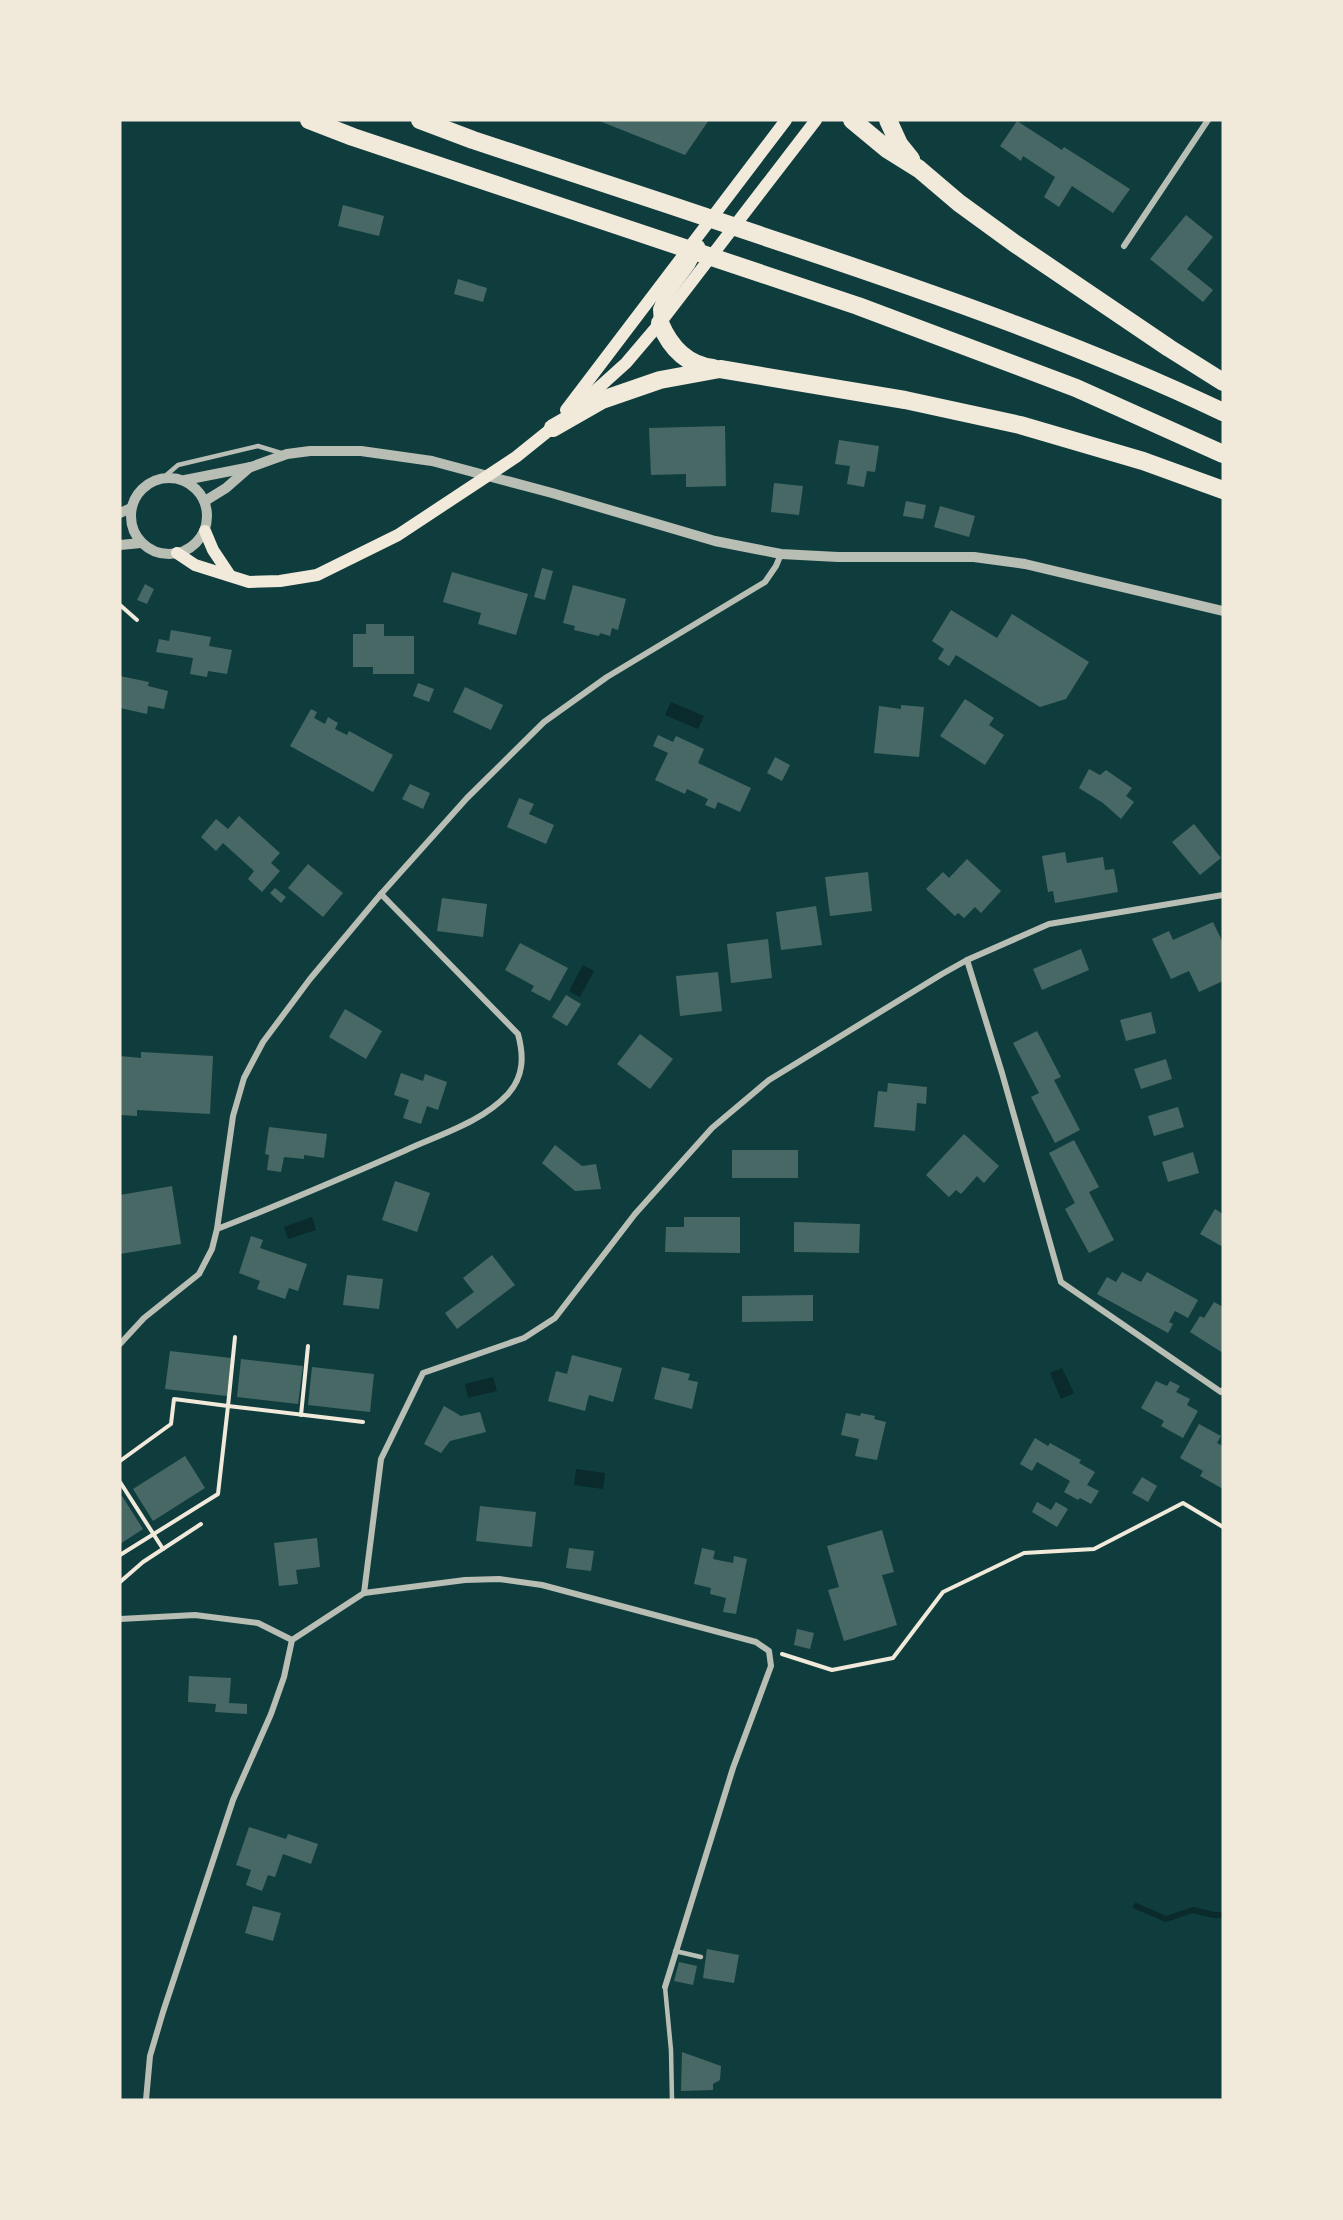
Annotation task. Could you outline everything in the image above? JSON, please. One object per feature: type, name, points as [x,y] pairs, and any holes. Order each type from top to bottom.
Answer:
[{"type":"highway","points":[[309,120],[847,302],[971,347],[1076,388],[1223,454]]},
{"type":"highway","points":[[420,120],[473,140],[946,299],[1122,366],[1223,412]]},
{"type":"highway","points":[[852,120],[887,149],[919,169],[959,203],[1014,243],[1223,382]]},
{"type":"highway","points":[[888,120],[899,144],[919,169]]},
{"type":"highway","points":[[660,323],[669,341],[683,356],[707,367],[975,414],[1078,441],[1143,461],[1223,490]]},
{"type":"highway","points":[[553,428],[602,400],[660,380],[720,369]]},
{"type":"main road","points":[[177,554],[195,565],[249,582],[280,581],[317,575],[398,534],[516,457],[553,428],[626,363],[660,323],[662,302],[706,226],[786,120]]},
{"type":"main road","points":[[553,428],[765,186],[816,120]]},
{"type":"main road","points":[[205,531],[213,550],[229,574]]},
{"type":"street","points":[[1124,246],[1208,120]]},
{"type":"street","points":[[185,480],[251,466],[287,454],[361,451],[432,462],[516,483],[715,540],[781,554],[974,557],[1015,562],[1062,571],[1223,611]]},
{"type":"street","points":[[205,501],[226,488],[251,466]]},
{"type":"street","points":[[174,477],[185,480],[193,485],[205,501],[208,511],[205,531],[198,542],[189,549],[177,554],[158,553],[141,543],[134,532],[131,508],[135,497],[152,481],[174,477]]},
{"type":"street","points":[[120,513],[131,508]]},
{"type":"street","points":[[120,545],[141,543]]},
{"type":"street","points":[[120,1344],[144,1318],[199,1274],[212,1249],[217,1230],[233,1116],[244,1078],[263,1042],[310,979],[381,894],[467,798],[544,722],[607,677],[765,582],[781,554]]},
{"type":"street","points":[[217,1230],[292,1200],[479,1117],[508,1094],[521,1071],[523,1053],[518,1034],[381,894]]},
{"type":"street","points":[[364,1593],[381,1459],[423,1373],[524,1338],[555,1317],[635,1215],[712,1128],[769,1080],[894,1002],[967,960],[1049,924],[1223,895]]},
{"type":"street","points":[[967,960],[1002,1073],[1061,1282],[1221,1392],[1223,1390]]},
{"type":"street","points":[[146,2100],[150,2056],[163,2012],[233,1800],[271,1714],[284,1677],[292,1640],[364,1593],[465,1580],[499,1580],[542,1585],[756,1642],[769,1651],[771,1666],[733,1768],[665,1987]]},
{"type":"street","points":[[120,1619],[195,1615],[258,1623],[292,1640]]},
{"type":"lane","points":[[163,478],[178,465],[258,446],[287,454]]},
{"type":"lane","points":[[675,1951],[701,1957]]},
{"type":"lane","points":[[665,1987],[671,2050],[672,2100]]},
{"type":"path","points":[[120,604],[137,620]]},
{"type":"path","points":[[120,1555],[218,1494],[236,1337]]},
{"type":"path","points":[[301,1415],[308,1346]]},
{"type":"path","points":[[120,1461],[171,1424],[174,1399],[363,1422]]},
{"type":"path","points":[[120,1482],[163,1549]]},
{"type":"path","points":[[769,1651],[832,1670],[893,1658],[943,1592],[1024,1553],[1094,1549],[1184,1503],[1223,1527]]},
{"type":"path","points":[[120,1582],[143,1562],[201,1524]]},
{"type":"water","points":[[671,702],[704,716],[698,729],[665,715]]},
{"type":"water","points":[[583,965],[594,971],[580,997],[569,991]]},
{"type":"water","points":[[312,1217],[316,1230],[288,1239],[284,1227]]},
{"type":"water","points":[[1062,1368],[1074,1393],[1061,1399],[1050,1373]]},
{"type":"water","points":[[493,1377],[497,1391],[468,1398],[465,1384]]},
{"type":"water","points":[[576,1469],[605,1473],[603,1489],[574,1485]]},
{"type":"building","points":[[597,120],[709,120],[685,155]]},
{"type":"building","points":[[1017,121],[1062,150],[1064,147],[1130,189],[1113,213],[1072,186],[1059,207],[1044,197],[1055,177],[1023,156],[1021,161],[1000,146]]},
{"type":"building","points":[[343,205],[384,216],[379,236],[338,226]]},
{"type":"building","points":[[1186,215],[1213,237],[1187,269],[1213,290],[1203,302],[1150,259]]},
{"type":"building","points":[[458,279],[487,288],[483,302],[454,294]]},
{"type":"building","points":[[725,426],[726,486],[686,487],[686,474],[651,475],[649,428]]},
{"type":"building","points":[[839,440],[879,446],[875,472],[867,471],[864,487],[847,484],[850,466],[835,464]]},
{"type":"building","points":[[774,483],[803,486],[799,515],[771,512]]},
{"type":"building","points":[[906,501],[926,505],[923,519],[903,516]]},
{"type":"building","points":[[940,506],[975,516],[969,537],[934,527]]},
{"type":"building","points":[[542,568],[553,571],[545,600],[534,597]]},
{"type":"building","points":[[452,572],[528,594],[516,635],[478,624],[481,613],[443,602]]},
{"type":"building","points":[[145,584],[154,589],[147,604],[137,600]]},
{"type":"building","points":[[573,585],[626,599],[618,630],[612,628],[610,636],[600,633],[599,636],[574,630],[575,626],[563,623]]},
{"type":"building","points":[[951,610],[997,638],[1012,614],[1089,662],[1066,699],[1040,707],[956,655],[949,666],[938,659],[944,649],[932,641]]},
{"type":"building","points":[[366,624],[384,624],[384,636],[414,636],[414,674],[373,674],[373,667],[353,667],[353,634],[366,634]]},
{"type":"building","points":[[171,630],[211,637],[209,646],[232,650],[227,674],[208,671],[207,677],[190,674],[193,658],[156,652],[159,639],[169,641]]},
{"type":"building","points":[[120,676],[149,682],[148,686],[168,691],[164,709],[148,706],[147,714],[120,708]]},
{"type":"building","points":[[418,683],[434,689],[429,702],[413,696]]},
{"type":"building","points":[[465,687],[503,705],[491,730],[453,712]]},
{"type":"building","points":[[965,699],[994,718],[989,725],[1004,735],[985,765],[940,736]]},
{"type":"building","points":[[901,705],[924,707],[919,757],[874,753],[879,706],[901,709]]},
{"type":"building","points":[[311,709],[317,712],[314,718],[325,724],[328,717],[338,723],[335,729],[347,735],[349,731],[393,755],[373,792],[290,746]]},
{"type":"building","points":[[658,735],[673,742],[676,736],[704,749],[698,763],[751,788],[740,812],[718,802],[715,809],[705,805],[708,799],[687,789],[685,794],[655,780],[668,753],[653,746]]},
{"type":"building","points":[[775,757],[790,765],[782,781],[767,773]]},
{"type":"building","points":[[1089,769],[1100,775],[1106,770],[1132,788],[1126,796],[1134,802],[1121,819],[1103,803],[1079,788]]},
{"type":"building","points":[[410,784],[430,793],[423,809],[402,799]]},
{"type":"building","points":[[519,798],[534,804],[529,814],[554,825],[546,844],[507,827]]},
{"type":"building","points":[[239,816],[280,853],[271,863],[280,871],[262,892],[248,879],[254,871],[223,843],[216,851],[201,837],[216,819],[228,829]]},
{"type":"building","points":[[1194,824],[1221,858],[1200,875],[1172,842]]},
{"type":"building","points":[[1065,852],[1067,863],[1103,857],[1105,870],[1114,869],[1118,892],[1055,903],[1053,891],[1048,892],[1042,856]]},
{"type":"building","points":[[967,859],[1001,891],[981,913],[975,907],[964,918],[958,913],[955,916],[926,889],[943,872],[949,878]]},
{"type":"building","points":[[308,864],[343,893],[323,917],[288,888]]},
{"type":"building","points":[[868,872],[872,911],[830,916],[825,877]]},
{"type":"building","points":[[275,888],[286,897],[281,903],[270,893]]},
{"type":"building","points":[[442,898],[487,904],[483,937],[437,931]]},
{"type":"building","points":[[816,906],[822,945],[781,950],[776,912]]},
{"type":"building","points":[[1213,922],[1223,943],[1223,981],[1199,992],[1189,971],[1171,979],[1152,939],[1169,931],[1173,940]]},
{"type":"building","points":[[768,939],[772,978],[731,983],[727,944]]},
{"type":"building","points":[[520,943],[568,968],[550,1001],[531,991],[534,986],[505,970]]},
{"type":"building","points":[[1081,949],[1089,970],[1042,990],[1033,969]]},
{"type":"building","points":[[718,972],[722,1011],[680,1016],[676,976]]},
{"type":"building","points":[[566,995],[581,1004],[567,1026],[552,1017]]},
{"type":"building","points":[[345,1009],[382,1031],[366,1059],[329,1037]]},
{"type":"building","points":[[1151,1012],[1156,1033],[1126,1041],[1120,1020]]},
{"type":"building","points":[[1037,1031],[1061,1077],[1054,1080],[1080,1130],[1055,1143],[1031,1097],[1039,1093],[1013,1043]]},
{"type":"building","points":[[640,1034],[673,1059],[650,1089],[617,1064]]},
{"type":"building","points":[[141,1052],[213,1056],[210,1114],[137,1110],[137,1116],[120,1115],[120,1056],[141,1058]]},
{"type":"building","points":[[1166,1059],[1172,1079],[1141,1089],[1134,1069]]},
{"type":"building","points":[[401,1073],[423,1081],[425,1074],[447,1082],[438,1110],[427,1106],[421,1124],[403,1118],[409,1100],[394,1095]]},
{"type":"building","points":[[888,1083],[927,1087],[926,1104],[917,1103],[915,1131],[874,1127],[878,1091],[887,1092]]},
{"type":"building","points":[[1178,1107],[1184,1127],[1154,1136],[1148,1116]]},
{"type":"building","points":[[269,1127],[327,1134],[324,1158],[304,1155],[304,1159],[284,1157],[281,1172],[267,1170],[269,1155],[265,1154]]},
{"type":"building","points":[[964,1134],[999,1166],[984,1183],[977,1176],[961,1194],[956,1190],[949,1197],[926,1175]]},
{"type":"building","points":[[1074,1140],[1099,1187],[1089,1192],[1114,1240],[1089,1253],[1065,1209],[1075,1203],[1049,1153]]},
{"type":"building","points":[[555,1145],[582,1166],[596,1164],[601,1189],[575,1191],[542,1163]]},
{"type":"building","points":[[732,1150],[798,1150],[798,1178],[732,1178]]},
{"type":"building","points":[[1193,1152],[1199,1173],[1168,1182],[1162,1162]]},
{"type":"building","points":[[395,1181],[430,1193],[417,1232],[382,1220]]},
{"type":"building","points":[[172,1186],[181,1244],[120,1254],[120,1195]]},
{"type":"building","points":[[1215,1209],[1223,1214],[1223,1247],[1200,1234]]},
{"type":"building","points":[[684,1217],[740,1217],[740,1253],[665,1252],[666,1227],[684,1227]]},
{"type":"building","points":[[794,1222],[860,1224],[859,1253],[794,1252]]},
{"type":"building","points":[[251,1236],[263,1240],[260,1248],[307,1264],[298,1291],[289,1288],[285,1299],[257,1289],[260,1281],[239,1273]]},
{"type":"building","points":[[492,1255],[515,1285],[457,1329],[445,1313],[474,1292],[463,1278]]},
{"type":"building","points":[[1122,1272],[1141,1282],[1147,1272],[1198,1300],[1188,1318],[1175,1311],[1169,1322],[1173,1324],[1168,1333],[1097,1294],[1107,1277],[1116,1282]]},
{"type":"building","points":[[347,1275],[383,1279],[379,1309],[343,1305]]},
{"type":"building","points":[[813,1295],[813,1321],[742,1322],[742,1296]]},
{"type":"building","points":[[1214,1302],[1223,1307],[1223,1353],[1190,1332],[1200,1316],[1204,1318]]},
{"type":"building","points":[[170,1351],[231,1358],[227,1396],[165,1389]]},
{"type":"building","points":[[572,1355],[622,1368],[613,1402],[589,1395],[585,1411],[548,1401],[556,1371],[567,1374]]},
{"type":"building","points":[[241,1359],[303,1366],[298,1404],[237,1397]]},
{"type":"building","points":[[312,1367],[374,1374],[370,1412],[308,1405]]},
{"type":"building","points":[[662,1367],[690,1374],[688,1380],[698,1382],[692,1409],[654,1399]]},
{"type":"building","points":[[1156,1381],[1167,1386],[1170,1381],[1180,1386],[1176,1392],[1190,1399],[1187,1405],[1198,1411],[1183,1438],[1161,1426],[1164,1421],[1141,1408]]},
{"type":"building","points":[[444,1406],[461,1416],[480,1412],[486,1432],[450,1441],[441,1453],[424,1444]]},
{"type":"building","points":[[846,1413],[875,1416],[874,1419],[886,1422],[877,1460],[855,1456],[859,1439],[841,1435]]},
{"type":"building","points":[[1199,1424],[1221,1436],[1217,1443],[1223,1446],[1223,1489],[1200,1476],[1203,1471],[1180,1458]]},
{"type":"building","points":[[1035,1438],[1048,1446],[1050,1443],[1081,1460],[1079,1463],[1095,1472],[1087,1485],[1099,1491],[1091,1504],[1064,1492],[1070,1481],[1037,1462],[1032,1471],[1020,1464]]},
{"type":"building","points":[[185,1456],[205,1488],[153,1521],[133,1489]]},
{"type":"building","points":[[1142,1477],[1157,1486],[1148,1502],[1132,1493]]},
{"type":"building","points":[[122,1496],[143,1529],[120,1544],[120,1497]]},
{"type":"building","points":[[1037,1502],[1051,1510],[1056,1502],[1068,1509],[1057,1527],[1032,1512]]},
{"type":"building","points":[[480,1506],[536,1512],[532,1547],[476,1541]]},
{"type":"building","points":[[882,1530],[894,1572],[882,1575],[897,1625],[844,1641],[828,1590],[839,1587],[827,1546]]},
{"type":"building","points":[[317,1538],[320,1567],[296,1570],[298,1584],[279,1586],[274,1543]]},
{"type":"building","points":[[569,1548],[594,1551],[591,1571],[566,1568]]},
{"type":"building","points":[[702,1548],[715,1551],[713,1559],[733,1563],[734,1556],[747,1559],[736,1614],[723,1612],[726,1598],[710,1594],[711,1588],[694,1584]]},
{"type":"building","points":[[797,1629],[814,1633],[810,1649],[794,1645]]},
{"type":"building","points":[[189,1676],[231,1678],[229,1703],[247,1704],[247,1714],[215,1712],[216,1704],[188,1702]]},
{"type":"building","points":[[249,1827],[286,1839],[288,1834],[318,1844],[311,1864],[283,1854],[275,1877],[268,1875],[262,1891],[246,1885],[251,1870],[236,1865]]},
{"type":"building","points":[[253,1906],[281,1913],[273,1941],[245,1933]]},
{"type":"building","points":[[707,1949],[739,1955],[734,1983],[703,1978]]},
{"type":"building","points":[[679,1962],[697,1966],[693,1985],[674,1981]]},
{"type":"building","points":[[682,2052],[721,2066],[720,2080],[713,2084],[713,2090],[681,2091]]},
{"type":"waterway","points":[[1136,1906],[1166,1919],[1193,1910],[1223,1915]]}]
